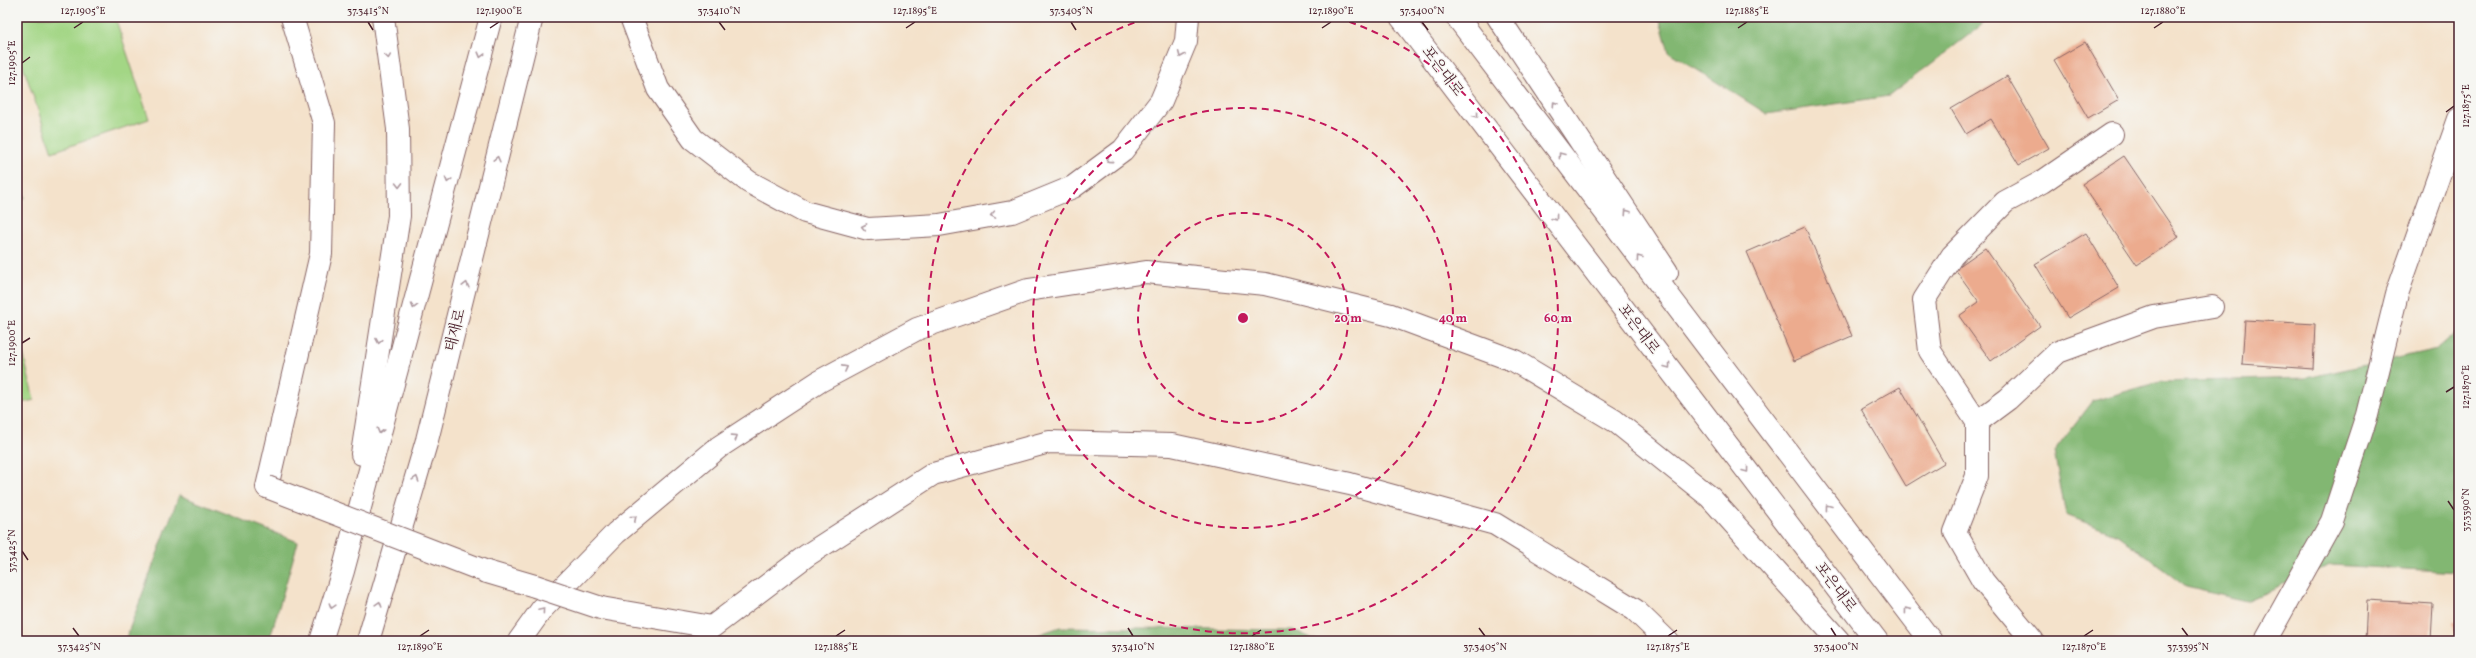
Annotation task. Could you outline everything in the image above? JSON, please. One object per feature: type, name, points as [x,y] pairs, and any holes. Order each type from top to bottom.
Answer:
[{"type":"main road","points":[[292,17],[324,123],[321,254],[267,487],[487,572],[601,608],[712,627],[806,556],[933,474],[1049,442],[1172,445],[1350,484],[1495,524],[1635,610],[1667,641]]},
{"type":"main road","points":[[343,571],[399,216],[398,129],[383,17]]},
{"type":"main road","points":[[321,641],[343,571],[491,17]]},
{"type":"main road","name":"태재로","points":[[368,641],[428,440],[532,17]]},
{"type":"main road","points":[[631,17],[658,89],[693,139],[749,182],[805,212],[868,229],[939,224],[1012,212],[1073,187],[1123,150],[1161,101],[1186,41],[1188,17]]},
{"type":"main road","name":"포은대로","points":[[1401,17],[1877,641]]},
{"type":"main road","points":[[1457,17],[1931,641]]},
{"type":"main road","points":[[1498,17],[1788,454]]},
{"type":"main road","points":[[2265,641],[2332,521],[2367,415],[2396,294],[2459,119]]},
{"type":"main road","points":[[2033,641],[1983,581],[1955,532],[1977,476],[1977,422],[1930,351],[1924,300],[1952,256],[2005,202],[2042,182],[2112,134]]},
{"type":"main road","points":[[519,641],[542,609],[616,533],[718,447],[820,381],[917,329],[1028,290],[1146,272],[1266,284],[1391,315],[1515,361],[1615,421],[1710,497],[1839,641]]},
{"type":"main road","points":[[1977,422],[2008,399],[2058,352],[2154,317],[2212,307]]},
{"type":"green space","points":[[17,17],[115,17],[149,119],[52,152],[17,48]]},
{"type":"green space","points":[[1659,17],[1992,17],[1889,96],[1767,114],[1669,52]]},
{"type":"green space","points":[[17,164],[25,198],[17,200]]},
{"type":"green space","points":[[17,327],[34,400],[17,404]]},
{"type":"green space","points":[[2459,330],[2459,572],[2330,565],[2246,601],[2186,587],[2120,536],[2066,515],[2054,452],[2093,401],[2159,382],[2307,378],[2437,349]]},
{"type":"green space","points":[[179,495],[298,542],[269,641],[125,641]]},
{"type":"green space","points":[[1060,627],[1293,630],[1318,641],[1020,641]]},
{"type":"building","points":[[2085,42],[2119,100],[2088,118],[2054,60]]},
{"type":"building","points":[[2007,76],[2049,148],[2019,165],[1991,119],[1966,134],[1951,109]]},
{"type":"building","points":[[2124,156],[2179,237],[2137,265],[2082,184]]},
{"type":"building","points":[[1805,227],[1852,336],[1794,361],[1747,252]]},
{"type":"building","points":[[2086,233],[2119,288],[2068,318],[2035,264]]},
{"type":"building","points":[[1985,248],[2040,326],[1991,361],[1959,316],[1979,302],[1955,269]]},
{"type":"building","points":[[2245,320],[2315,324],[2313,369],[2242,364]]},
{"type":"building","points":[[1900,387],[1944,463],[1906,486],[1861,409]]},
{"type":"building","points":[[2367,600],[2433,604],[2431,641],[2365,641]]},
{"type":"building","points":[[2459,622],[2459,641],[2456,641],[2453,623]]}]
